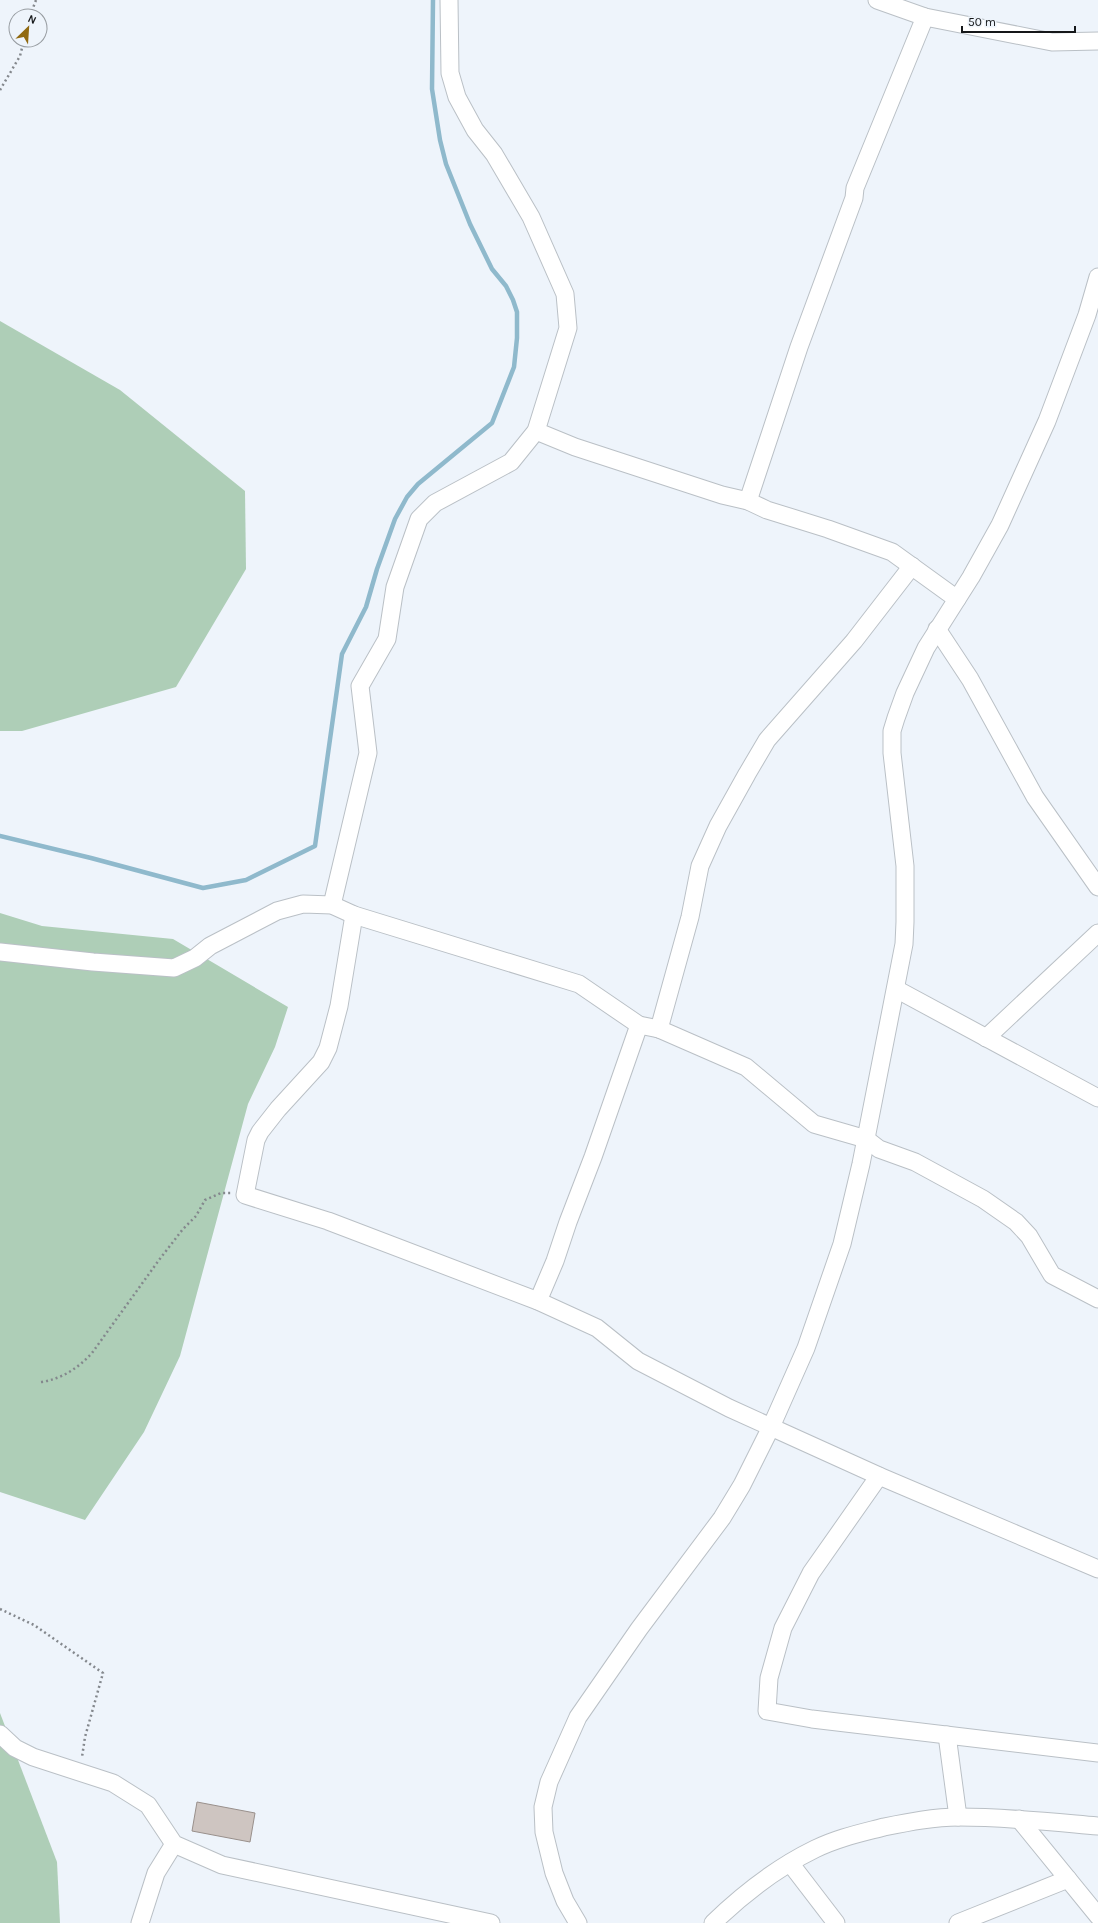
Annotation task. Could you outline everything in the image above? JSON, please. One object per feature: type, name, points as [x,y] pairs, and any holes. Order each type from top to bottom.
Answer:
[{"type":"street","points":[[332,906],[368,753],[360,686],[387,639],[395,587],[419,519],[435,503],[511,462],[536,432],[568,328],[565,294],[531,217],[494,154],[475,130],[457,97],[450,73],[449,0]]},
{"type":"street","points":[[877,0],[925,17],[1052,42],[1098,41]]},
{"type":"street","points":[[748,501],[800,347],[854,198],[855,188],[925,17]]},
{"type":"street","points":[[578,1923],[565,1901],[554,1872],[544,1832],[544,1807],[549,1782],[578,1717],[639,1629],[722,1518],[742,1485],[771,1427],[806,1348],[842,1244],[866,1140],[904,944],[906,893],[892,753],[892,730],[905,693],[926,648],[957,599],[1000,525],[1047,420],[1087,314],[1098,277]]},
{"type":"street","points":[[536,432],[575,447],[722,495],[748,501],[767,510],[828,529],[892,552],[957,599]]},
{"type":"street","points":[[659,1029],[690,917],[700,866],[718,826],[746,774],[767,740],[854,640],[912,566]]},
{"type":"street","points":[[937,630],[970,679],[1035,796],[1098,888]]},
{"type":"street","points":[[0,952],[93,962],[174,968],[195,958],[210,946],[277,911],[303,904],[332,906],[354,915],[579,984],[639,1025],[659,1029],[746,1067],[814,1124],[866,1140],[879,1149],[915,1162],[983,1199],[1016,1222],[1029,1236],[1052,1274],[1098,1299]]},
{"type":"street","points":[[354,915],[339,1006],[328,1048],[321,1062],[278,1109],[260,1132],[256,1140],[245,1195],[328,1220],[538,1301],[598,1328],[638,1361],[729,1408],[879,1476],[1098,1569]]},
{"type":"street","points":[[986,1038],[1098,933]]},
{"type":"street","points":[[896,989],[1098,1098]]},
{"type":"street","points":[[538,1301],[555,1261],[639,1025]]},
{"type":"street","points":[[879,1476],[811,1574],[783,1628],[769,1678],[767,1711],[812,1719],[1098,1753]]},
{"type":"street","points":[[0,1734],[16,1748],[33,1757],[112,1784],[148,1805],[174,1844],[222,1865],[491,1923]]},
{"type":"street","points":[[947,1735],[958,1817]]},
{"type":"street","points":[[713,1923],[734,1902],[790,1863],[815,1849],[858,1834],[910,1821],[958,1817],[1019,1819],[1098,1826]]},
{"type":"street","points":[[1019,1819],[1098,1916]]},
{"type":"street","points":[[140,1923],[156,1873],[174,1844]]},
{"type":"street","points":[[790,1863],[836,1923]]},
{"type":"street","points":[[966,1922],[1068,1879]]},
{"type":"path","points":[[0,90],[20,56],[22,48]]},
{"type":"path","points":[[42,1382],[62,1377],[92,1353],[159,1260],[183,1229],[196,1216],[205,1200],[221,1192],[245,1195]]},
{"type":"path","points":[[0,1609],[34,1625],[103,1673],[85,1737],[80,1773]]},
{"type":"green space","points":[[0,321],[120,390],[245,491],[246,569],[176,687],[22,731],[0,731]]},
{"type":"green space","points":[[0,913],[42,926],[173,939],[288,1007],[275,1047],[248,1104],[180,1356],[144,1432],[85,1520],[0,1492]]},
{"type":"green space","points":[[0,1713],[57,1862],[60,1923],[0,1923]]},
{"type":"building","points":[[197,1802],[255,1813],[250,1842],[192,1831]]},
{"type":"waterway","points":[[0,836],[91,858],[203,888],[246,880],[315,846],[342,654],[366,607],[377,569],[395,519],[407,497],[418,484],[492,423],[514,367],[517,338],[517,312],[506,286],[492,269],[470,224],[446,164],[440,140],[432,89],[433,0]]}]
